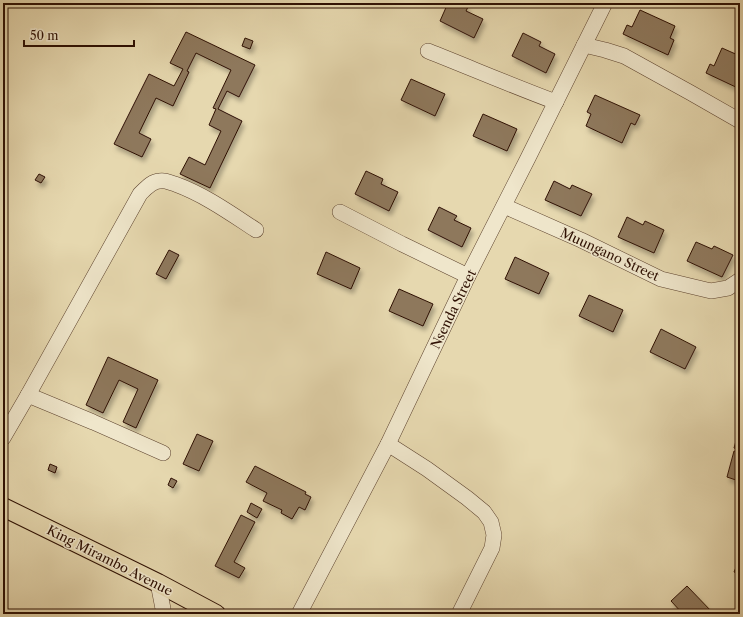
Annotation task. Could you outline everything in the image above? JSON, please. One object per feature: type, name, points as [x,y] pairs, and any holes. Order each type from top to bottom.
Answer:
[{"type":"main road","name":"King Mirambo Avenue","points":[[3,508],[158,583],[216,614]]},
{"type":"street","name":"Nsenda Street","points":[[299,614],[388,444],[468,276],[605,3]]},
{"type":"street","points":[[584,45],[624,56],[740,121]]},
{"type":"street","points":[[428,50],[520,89],[556,102]]},
{"type":"street","points":[[3,438],[140,194],[149,185],[159,180],[183,187],[215,203],[256,230]]},
{"type":"street","name":"Muungano Street","points":[[504,206],[581,240],[661,279],[711,290],[728,288],[740,280]]},
{"type":"street","points":[[340,212],[468,276]]},
{"type":"street","points":[[28,395],[163,453]]},
{"type":"street","points":[[388,444],[427,469],[467,498],[484,512],[491,522],[494,534],[492,548],[459,614]]},
{"type":"street","points":[[158,583],[164,614]]},
{"type":"building","points":[[448,3],[461,3],[468,7],[466,11],[483,19],[474,38],[440,21]]},
{"type":"building","points":[[640,10],[675,26],[670,38],[674,40],[668,55],[623,34],[627,25],[632,27]]},
{"type":"building","points":[[186,32],[255,65],[239,97],[227,91],[218,109],[242,121],[210,188],[180,174],[189,157],[205,165],[221,131],[209,125],[216,109],[213,108],[231,70],[196,53],[173,106],[156,98],[139,133],[151,139],[142,157],[114,144],[149,74],[174,86],[183,69],[170,63]]},
{"type":"building","points":[[523,33],[541,42],[539,46],[555,54],[546,73],[512,56]]},
{"type":"building","points":[[245,38],[253,41],[250,49],[242,46]]},
{"type":"building","points":[[722,48],[740,56],[740,89],[706,73],[710,64],[714,66]]},
{"type":"building","points":[[411,79],[445,94],[435,116],[401,100]]},
{"type":"building","points":[[595,95],[640,115],[635,125],[631,123],[622,143],[586,126],[591,114],[587,112]]},
{"type":"building","points":[[483,114],[517,129],[507,151],[473,136]]},
{"type":"building","points":[[366,171],[383,179],[381,184],[398,192],[389,211],[355,194]]},
{"type":"building","points":[[39,174],[45,177],[41,183],[35,180]]},
{"type":"building","points":[[554,181],[570,189],[572,185],[592,194],[581,216],[545,200]]},
{"type":"building","points":[[439,207],[457,216],[454,220],[471,228],[462,247],[428,230]]},
{"type":"building","points":[[627,217],[643,225],[645,221],[664,230],[654,253],[618,237]]},
{"type":"building","points":[[696,242],[712,249],[714,246],[733,255],[722,277],[687,261]]},
{"type":"building","points":[[169,250],[179,255],[166,279],[156,274]]},
{"type":"building","points":[[326,252],[360,268],[351,289],[317,274]]},
{"type":"building","points":[[515,257],[549,273],[539,294],[505,279]]},
{"type":"building","points":[[399,289],[433,304],[423,326],[389,311]]},
{"type":"building","points":[[589,295],[623,310],[613,332],[579,316]]},
{"type":"building","points":[[661,329],[696,347],[685,369],[650,352]]},
{"type":"building","points":[[108,357],[158,380],[136,428],[123,422],[138,389],[119,380],[103,413],[86,405]]},
{"type":"building","points":[[740,427],[740,450],[734,448]]},
{"type":"building","points":[[197,434],[213,441],[199,471],[183,464]]},
{"type":"building","points":[[734,451],[740,453],[739,481],[727,477]]},
{"type":"building","points":[[50,464],[57,467],[55,473],[48,470]]},
{"type":"building","points":[[255,466],[306,492],[305,494],[311,497],[305,510],[299,507],[292,519],[281,513],[282,510],[263,501],[267,493],[246,482]]},
{"type":"building","points":[[171,478],[177,481],[173,488],[168,485]]},
{"type":"building","points":[[251,503],[262,509],[257,518],[247,512]]},
{"type":"building","points":[[241,515],[255,522],[234,562],[245,568],[239,578],[215,566]]},
{"type":"building","points":[[740,560],[740,574],[734,572]]},
{"type":"building","points":[[687,586],[713,613],[712,614],[683,614],[671,601]]}]
